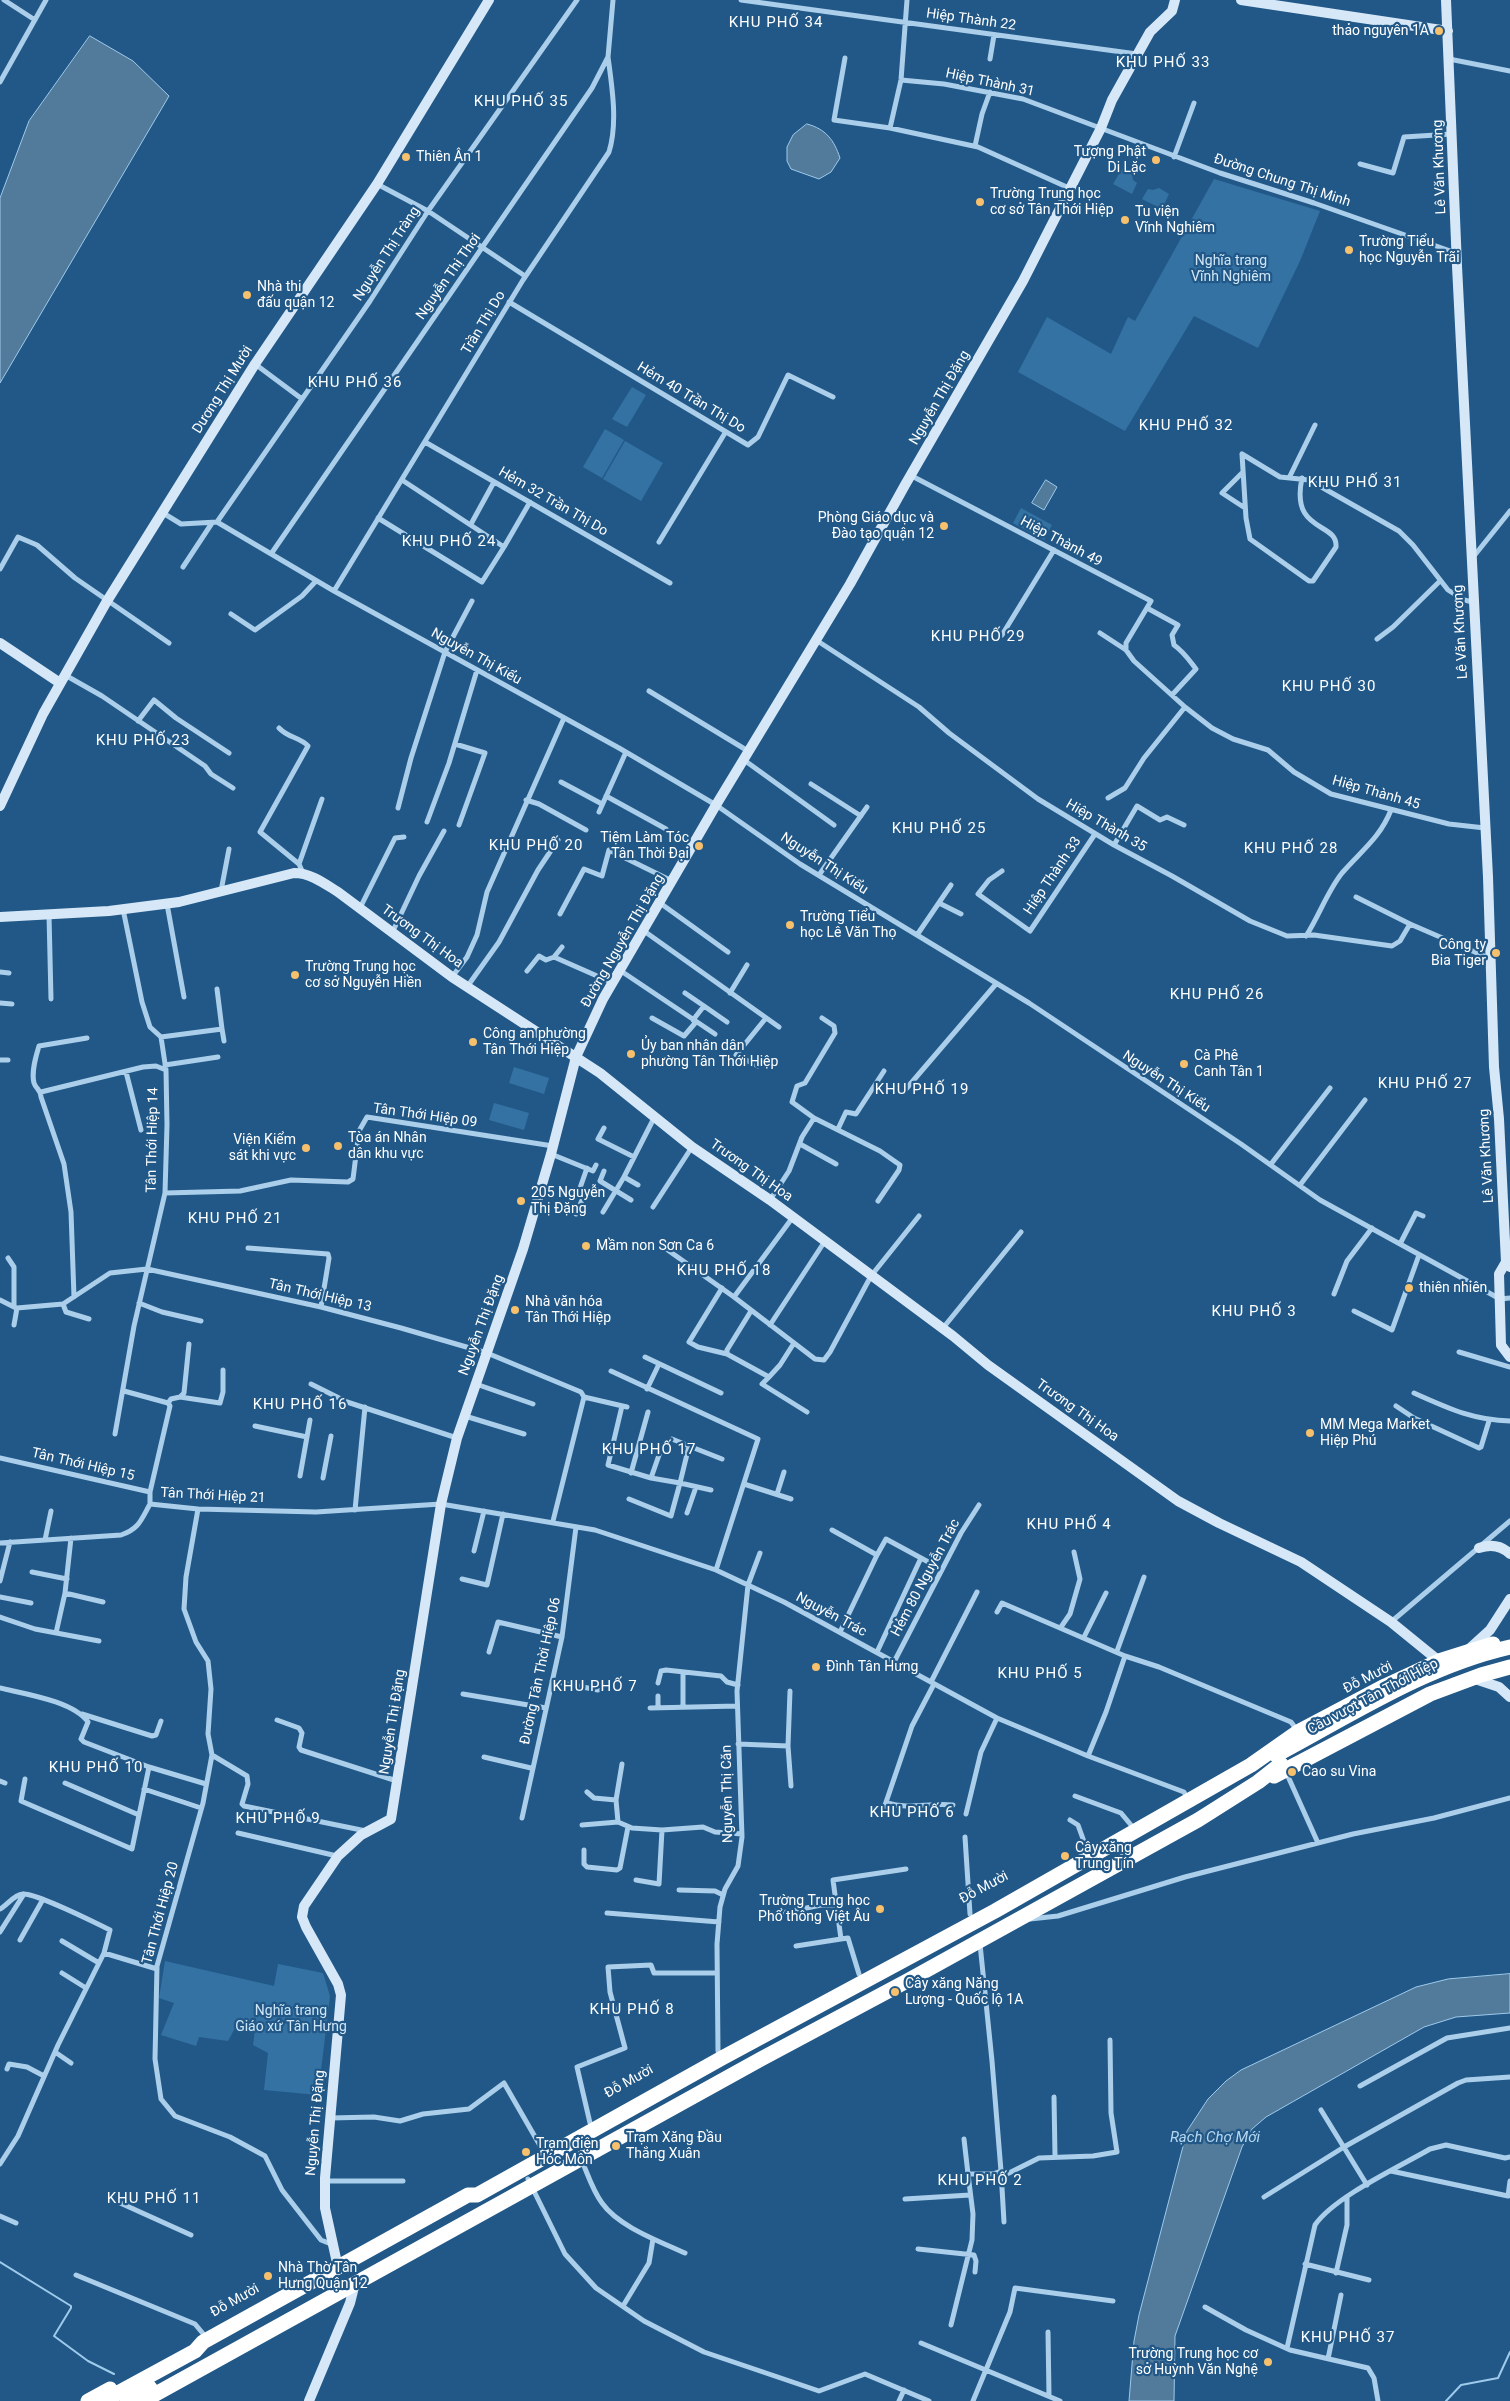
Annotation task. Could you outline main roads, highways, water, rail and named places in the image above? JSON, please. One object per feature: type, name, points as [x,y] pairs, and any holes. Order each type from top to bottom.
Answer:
[{"type":"highway","name":"Đỗ Mười","points":[[103,2401],[195,2351],[203,2342],[590,2122],[995,1910],[1252,1764],[1298,1732],[1385,1686],[1439,1661],[1510,1640]]},
{"type":"highway","points":[[1494,1644],[1505,1668]]},
{"type":"highway","name":"Cầu vượt Tân Thới Hiệp","points":[[1281,1763],[1423,1677],[1472,1658],[1510,1647]]},
{"type":"highway","name":"Cầu vượt Tân Thới Hiệp","points":[[1281,1763],[1419,1688],[1478,1664],[1510,1655]]},
{"type":"highway","name":"Đỗ Mười","points":[[530,2182],[1016,1916],[1186,1818],[1223,1802],[1258,1782],[1281,1763],[1472,1678],[1505,1668]]},
{"type":"highway","name":"Đỗ Mười","points":[[1252,1764],[1281,1763]]},
{"type":"highway","name":"Đỗ Mười","points":[[88,2401],[468,2195],[477,2195],[859,1974],[1131,1825],[1175,1803],[1189,1801]]},
{"type":"highway","name":"Đỗ Mười","points":[[143,2401],[476,2212],[485,2204],[580,2159],[979,1941],[1016,1916]]},
{"type":"highway","name":"Đỗ Mười","points":[[127,2401],[199,2361],[210,2360],[350,2284]]},
{"type":"water","points":[[90,36],[133,61],[169,96],[0,383],[0,198],[29,121]]},
{"type":"water","points":[[807,124],[814,126],[828,136],[840,158],[831,172],[819,179],[791,169],[787,161],[787,147],[793,135]]},
{"type":"water","points":[[1046,480],[1057,487],[1044,510],[1032,503]]},
{"type":"water","name":"Rạch Chợ Mới","points":[[1510,1974],[1510,2013],[1456,2017],[1424,2027],[1266,2117],[1252,2129],[1242,2147],[1175,2336],[1174,2401],[1129,2401],[1134,2341],[1139,2315],[1187,2131],[1208,2099],[1226,2081],[1241,2070],[1416,1987],[1448,1979]]},
{"type":"waterway","points":[[0,2262],[71,2306],[54,2336],[88,2361],[114,2374]]},
{"type":"waterway","points":[[1446,2401],[1461,2385],[1498,2378],[1510,2352]]},
{"type":"place","name":"thảo nguyên 1A","points":[[1439,31]]},
{"type":"place","name":"Thiên Ân 1","points":[[406,157]]},
{"type":"place","name":"Tượng Phật Di Lặc","points":[[1156,160]]},
{"type":"place","name":"Trường Trung học cơ sở Tân Thới Hiệp","points":[[980,202]]},
{"type":"place","name":"Tu viện Vĩnh Nghiêm","points":[[1125,220]]},
{"type":"place","name":"Trường Tiểu học Nguyễn Trãi","points":[[1349,250]]},
{"type":"place","name":"Nhà thi đấu quận 12","points":[[247,295]]},
{"type":"place","name":"Phòng Giáo dục và Đào tạo quận 12","points":[[944,526]]},
{"type":"place","name":"Tiệm Làm Tóc Tân Thời Đại","points":[[699,846]]},
{"type":"place","name":"Trường Tiểu học Lê Văn Thọ","points":[[790,925]]},
{"type":"place","name":"Công ty Bia Tiger","points":[[1496,953]]},
{"type":"place","name":"Trường Trung học cơ sở Nguyễn Hiền","points":[[295,975]]},
{"type":"place","name":"Công an phường Tân Thới Hiệp","points":[[473,1042]]},
{"type":"place","name":"Ủy ban nhân dân phường Tân Thới Hiệp","points":[[631,1054]]},
{"type":"place","name":"Cà Phê Canh Tân 1","points":[[1184,1064]]},
{"type":"place","name":"Tòa án Nhân dân khu vực","points":[[338,1146]]},
{"type":"place","name":"Viện Kiểm sát khi vực","points":[[306,1148]]},
{"type":"place","name":"205 Nguyễn Thị Đặng","points":[[521,1201]]},
{"type":"place","name":"Mầm non Sơn Ca 6","points":[[586,1246]]},
{"type":"place","name":"thiên nhiên","points":[[1409,1288]]},
{"type":"place","name":"Nhà văn hóa Tân Thới Hiệp","points":[[515,1310]]},
{"type":"place","name":"MM Mega Market Hiệp Phú","points":[[1310,1433]]},
{"type":"place","name":"Đình Tân Hưng","points":[[816,1667]]},
{"type":"place","name":"Cao su Vina","points":[[1292,1772]]},
{"type":"place","name":"Cây xăng Trung Tín","points":[[1065,1856]]},
{"type":"place","name":"Trường Trung học Phổ thông Việt Âu","points":[[880,1909]]},
{"type":"place","name":"Cây xăng Năng Lượng - Quốc lộ 1A","points":[[895,1992]]},
{"type":"place","name":"Trạm Xăng Đầu Thắng Xuân","points":[[616,2146]]},
{"type":"place","name":"Trạm điện Hóc Môn","points":[[526,2152]]},
{"type":"place","name":"Nhà Thờ Tân Hưng Quận 12","points":[[268,2276]]},
{"type":"place","name":"Trường Trung học cơ sở Huỳnh Văn Nghệ","points":[[1268,2362]]},
{"type":"district","name":"KHU PHỐ 34","points":[[776,23]]},
{"type":"district","name":"KHU PHỐ 33","points":[[1163,63]]},
{"type":"district","name":"KHU PHỐ 35","points":[[521,102]]},
{"type":"district","name":"KHU PHỐ 36","points":[[355,383]]},
{"type":"district","name":"KHU PHỐ 32","points":[[1186,426]]},
{"type":"district","name":"KHU PHỐ 31","points":[[1355,483]]},
{"type":"district","name":"KHU PHỐ 24","points":[[449,542]]},
{"type":"district","name":"KHU PHỐ 29","points":[[978,637]]},
{"type":"district","name":"KHU PHỐ 30","points":[[1329,687]]},
{"type":"district","name":"KHU PHỐ 23","points":[[143,741]]},
{"type":"district","name":"KHU PHỐ 25","points":[[939,829]]},
{"type":"district","name":"KHU PHỐ 20","points":[[536,846]]},
{"type":"district","name":"KHU PHỐ 28","points":[[1291,849]]},
{"type":"district","name":"KHU PHỐ 26","points":[[1217,995]]},
{"type":"district","name":"KHU PHỐ 27","points":[[1425,1084]]},
{"type":"district","name":"KHU PHỐ 19","points":[[922,1090]]},
{"type":"district","name":"KHU PHỐ 21","points":[[235,1219]]},
{"type":"district","name":"KHU PHỐ 18","points":[[724,1271]]},
{"type":"district","name":"KHU PHỐ 3","points":[[1254,1312]]},
{"type":"district","name":"KHU PHỐ 16","points":[[300,1405]]},
{"type":"district","name":"KHU PHỐ 17","points":[[649,1450]]},
{"type":"district","name":"KHU PHỐ 4","points":[[1069,1525]]},
{"type":"district","name":"KHU PHỐ 5","points":[[1040,1674]]},
{"type":"district","name":"KHU PHỐ 7","points":[[595,1687]]},
{"type":"district","name":"KHU PHỐ 10","points":[[96,1768]]},
{"type":"district","name":"KHU PHỐ 6","points":[[912,1813]]},
{"type":"district","name":"KHU PHỐ 9","points":[[278,1819]]},
{"type":"district","name":"KHU PHỐ 8","points":[[632,2010]]},
{"type":"district","name":"KHU PHỐ 2","points":[[980,2181]]},
{"type":"district","name":"KHU PHỐ 11","points":[[154,2199]]},
{"type":"district","name":"KHU PHỐ 37","points":[[1348,2338]]},
{"type":"park label","name":"Nghĩa trang Vĩnh Nghiêm","points":[[1231,270]]},
{"type":"park label","name":"Nghĩa trang Giáo xứ Tân Hưng","points":[[291,2019]]}]
